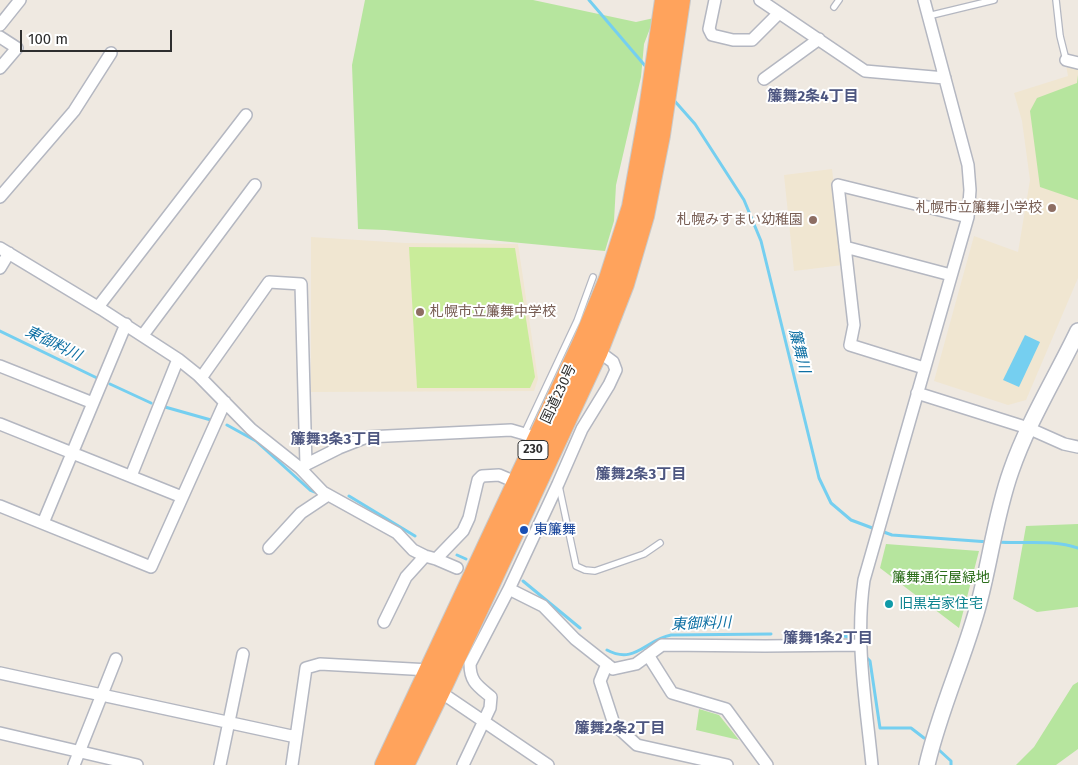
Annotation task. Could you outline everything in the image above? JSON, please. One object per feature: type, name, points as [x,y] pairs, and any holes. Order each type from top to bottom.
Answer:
[{"type":"highway","name":"国道230号","points":[[654,129],[659,39],[665,0]]},
{"type":"highway","name":"国道230号","points":[[385,765],[431,681],[525,488],[539,439],[591,346],[654,129],[672,56],[680,0]]},
{"type":"highway","name":"国道230号","points":[[404,765],[431,681]]},
{"type":"street","points":[[0,25],[20,0]]},
{"type":"street","points":[[715,0],[709,29],[712,35],[733,40],[752,40],[779,14]]},
{"type":"street","points":[[760,0],[865,71],[945,78]]},
{"type":"street","points":[[872,765],[860,645],[860,607],[864,580],[968,217],[968,165],[924,1]]},
{"type":"street","points":[[0,38],[17,48],[0,68]]},
{"type":"street","points":[[764,78],[819,39]]},
{"type":"street","points":[[0,197],[74,111],[111,53]]},
{"type":"street","points":[[1066,60],[1078,63]]},
{"type":"street","points":[[98,307],[246,115]]},
{"type":"street","points":[[144,335],[256,185]]},
{"type":"street","points":[[924,368],[850,345],[854,325],[838,185],[968,217]]},
{"type":"street","points":[[845,247],[951,275]]},
{"type":"street","points":[[0,268],[4,250],[144,335],[201,378],[251,429],[303,466],[328,495],[397,532],[413,550],[457,568]]},
{"type":"street","points":[[201,378],[269,282],[301,284],[303,466]]},
{"type":"street","points":[[43,523],[126,324]]},
{"type":"street","points":[[927,765],[939,719],[977,609],[1000,508],[1011,472],[1028,428],[1078,331]]},
{"type":"street","points":[[463,765],[490,708],[491,697],[476,684],[470,675],[470,664],[509,589],[582,428],[609,385],[616,370],[613,362],[591,346]]},
{"type":"street","points":[[131,476],[178,359]]},
{"type":"street","points":[[0,366],[93,403]]},
{"type":"street","points":[[917,393],[1028,428],[1078,448]]},
{"type":"street","points":[[0,506],[150,567],[225,402]]},
{"type":"street","points":[[0,424],[182,497]]},
{"type":"street","points":[[303,466],[339,448],[367,437],[511,430],[539,439]]},
{"type":"street","points":[[384,622],[406,577],[463,531],[469,518],[471,502],[478,480],[482,476],[499,475],[525,488]]},
{"type":"street","points":[[270,548],[301,513],[328,495]]},
{"type":"street","points":[[509,589],[543,606],[575,639],[614,669],[636,664],[662,645],[860,645]]},
{"type":"street","points":[[220,765],[243,654]]},
{"type":"street","points":[[648,655],[672,693],[726,709],[767,765]]},
{"type":"street","points":[[74,765],[116,659]]},
{"type":"street","points":[[292,765],[306,668],[320,664],[431,681],[533,761],[548,765]]},
{"type":"street","points":[[607,664],[600,681],[614,724],[637,745],[727,765]]},
{"type":"street","points":[[0,673],[296,736]]},
{"type":"street","points":[[0,733],[136,765]]},
{"type":"lane","points":[[834,7],[839,0]]},
{"type":"lane","points":[[928,16],[994,0]]},
{"type":"lane","points":[[1056,0],[1060,36],[1066,60]]},
{"type":"lane","points":[[539,439],[593,277]]},
{"type":"lane","points":[[558,484],[576,566],[585,570],[595,571],[644,554],[660,543]]},
{"type":"shaded area","name":"札幌市立簾舞小学校","points":[[1066,65],[1078,68],[1078,278],[1026,400],[1008,405],[934,381],[974,236],[1018,252],[1030,180],[1022,121],[1014,93],[1068,76]]},
{"type":"shaded area","name":"札幌みすまい幼稚園","points":[[832,169],[843,265],[794,271],[784,175]]},
{"type":"shaded area","name":"札幌市立簾舞中学校","points":[[311,237],[405,243],[518,244],[538,379],[534,391],[311,392]]},
{"type":"green space","points":[[365,0],[533,0],[636,22],[654,18],[644,44],[641,77],[616,185],[614,221],[605,251],[358,229],[352,65]]},
{"type":"green space","points":[[1078,75],[1078,200],[1040,187],[1030,111],[1037,98],[1077,83]]},
{"type":"green space","points":[[409,247],[515,248],[535,377],[530,388],[417,388]]},
{"type":"green space","points":[[1078,524],[1078,607],[1037,612],[1013,599],[1026,526]]},
{"type":"green space","name":"簾舞通行屋緑地","points":[[886,544],[979,551],[959,628],[880,568]]},
{"type":"green space","points":[[1078,682],[1078,749],[1056,765],[1016,765],[1034,747],[1073,685]]},
{"type":"green space","points":[[699,709],[719,715],[739,740],[696,730]]},
{"type":"water","points":[[1025,335],[1040,342],[1019,387],[1003,380]]},
{"type":"waterway","name":"簾舞川","points":[[589,0],[647,68]]},
{"type":"waterway","name":"簾舞川","points":[[672,98],[695,124],[744,200],[761,241],[819,478],[831,503],[851,520],[875,529]]},
{"type":"waterway","name":"東御料川","points":[[0,331],[97,378]]},
{"type":"waterway","name":"東御料川","points":[[110,384],[151,403]]},
{"type":"waterway","name":"東御料川","points":[[165,407],[211,420]]},
{"type":"waterway","name":"東御料川","points":[[227,425],[256,441],[310,490],[315,492]]},
{"type":"waterway","name":"東御料川","points":[[349,496],[415,536]]},
{"type":"waterway","name":"簾舞川","points":[[881,531],[892,535],[989,542]]},
{"type":"waterway","name":"簾舞川","points":[[998,542],[1048,543],[1078,548]]},
{"type":"waterway","name":"東御料川","points":[[457,555],[466,559]]},
{"type":"waterway","name":"東御料川","points":[[523,581],[580,628]]},
{"type":"waterway","name":"東御料川","points":[[828,633],[849,637],[853,641]]},
{"type":"waterway","name":"東御料川","points":[[607,650],[625,655],[671,635],[771,634]]},
{"type":"waterway","name":"東御料川","points":[[865,656],[870,661],[880,728],[911,728],[924,738]]},
{"type":"waterway","name":"東御料川","points":[[939,750],[951,761],[951,765]]},
{"type":"place","name":"札幌市立簾舞小学校","points":[[1052,208]]},
{"type":"place","name":"札幌みすまい幼稚園","points":[[813,220]]},
{"type":"place","name":"札幌市立簾舞中学校","points":[[420,312]]},
{"type":"place","name":"東簾舞","points":[[524,530]]},
{"type":"place","name":"旧黒岩家住宅","points":[[889,604]]},
{"type":"district","name":"簾舞2条4丁目","points":[[813,97]]},
{"type":"district","name":"簾舞3条3丁目","points":[[336,440]]},
{"type":"district","name":"簾舞2条3丁目","points":[[641,475]]},
{"type":"district","name":"簾舞1条2丁目","points":[[828,639]]},
{"type":"district","name":"簾舞2条2丁目","points":[[620,729]]}]
